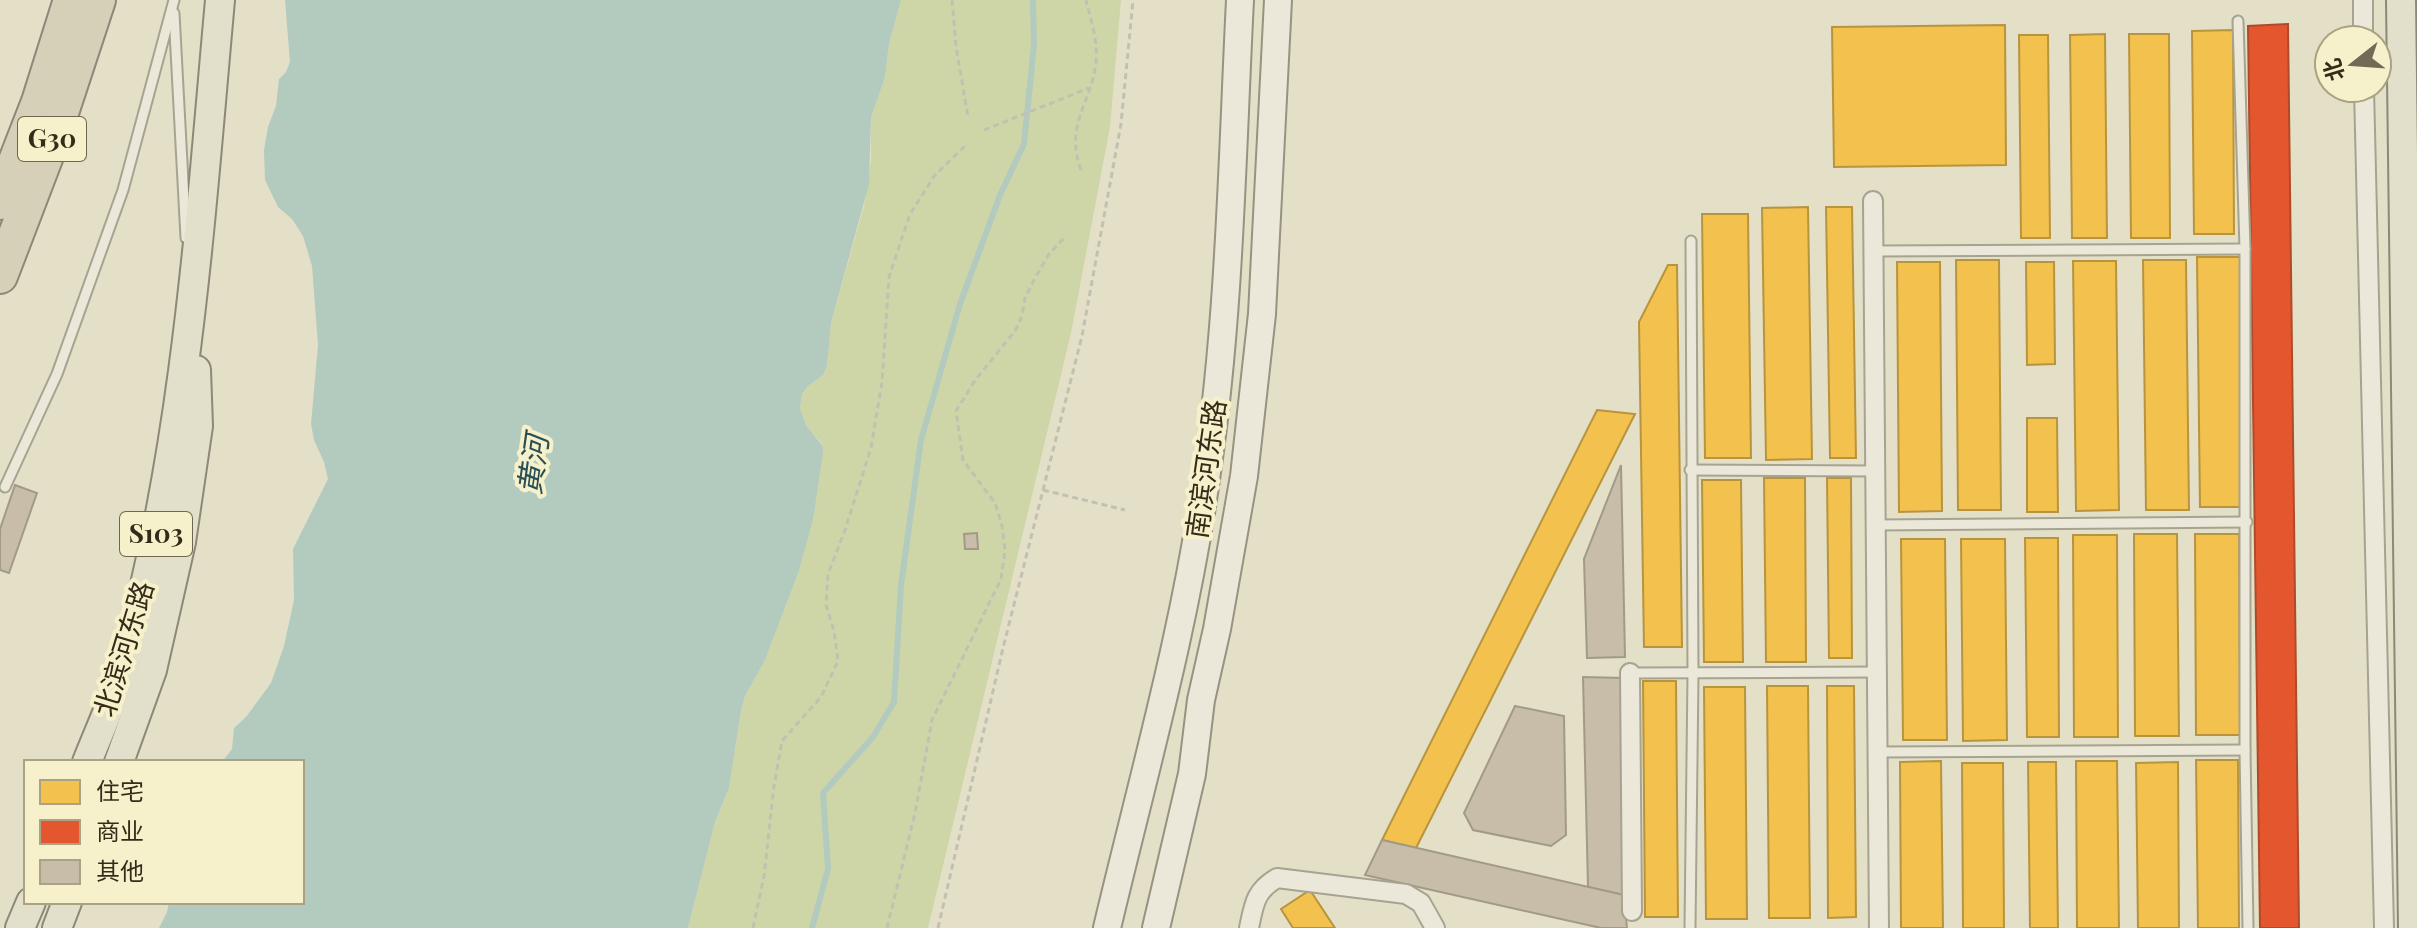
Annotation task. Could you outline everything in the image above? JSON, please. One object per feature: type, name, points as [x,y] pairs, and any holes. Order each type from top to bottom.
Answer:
[{"type":"highway","name":"G30","points":[[0,202],[39,102],[71,0]]},
{"type":"highway","name":"G30","points":[[0,276],[52,140],[98,0]]},
{"type":"main road","name":"北滨河东路","points":[[88,760],[125,663],[155,544],[174,437],[192,297],[220,0]]},
{"type":"main road","name":"南滨河东路","points":[[1107,928],[1181,622],[1207,473],[1225,313],[1240,0]]},
{"type":"main road","name":"南滨河东路","points":[[1156,928],[1192,774],[1201,700],[1220,614],[1244,476],[1262,314],[1278,0]]},
{"type":"main road","points":[[2401,0],[2414,807],[2413,928]]},
{"type":"main road","name":"北滨河东路","points":[[120,760],[152,670],[181,542],[198,426],[192,297]]},
{"type":"main road","points":[[1123,860],[1168,870]]},
{"type":"main road","points":[[20,928],[30,904]]},
{"type":"main road","points":[[57,928],[66,904]]},
{"type":"street","points":[[2363,0],[2363,24]]},
{"type":"street","points":[[2364,104],[2384,928]]},
{"type":"street","points":[[1873,201],[1879,928]]},
{"type":"street","points":[[1630,673],[1632,911]]},
{"type":"street","points":[[1249,928],[1262,887],[1277,878],[1406,894],[1421,903],[1435,928]]},
{"type":"lane","points":[[174,2],[183,203],[192,297]]},
{"type":"lane","points":[[5,487],[57,374],[123,190],[174,2]]},
{"type":"lane","points":[[2238,21],[2245,249],[2248,928]]},
{"type":"lane","points":[[1690,928],[1693,674],[1691,241]]},
{"type":"lane","points":[[1874,251],[2245,249]]},
{"type":"lane","points":[[1690,470],[1876,471]]},
{"type":"lane","points":[[1876,525],[2247,522]]},
{"type":"lane","points":[[1630,673],[1877,672]]},
{"type":"lane","points":[[1878,752],[2245,750]]},
{"type":"path","points":[[952,0],[968,117]]},
{"type":"path","points":[[1081,170],[1075,133],[1096,62],[1094,33],[1086,0]]},
{"type":"path","points":[[938,928],[1003,648],[1082,336],[1121,124],[1133,0]]},
{"type":"path","points":[[984,130],[1089,88]]},
{"type":"path","points":[[753,928],[764,876],[782,741],[821,697],[838,661],[826,605],[828,574],[871,448],[882,382],[889,277],[910,214],[935,175],[966,145]]},
{"type":"path","points":[[887,928],[915,813],[932,720],[1001,579],[1005,550],[995,503],[963,460],[956,411],[976,379],[1015,331],[1035,278],[1049,254],[1066,236]]},
{"type":"path","points":[[1043,490],[1125,510]]},
{"type":"green space","points":[[901,0],[1121,0],[1110,127],[1071,333],[928,928],[688,928],[715,822],[729,788],[745,696],[765,660],[799,571],[813,520],[822,444],[806,425],[800,408],[802,394],[823,375],[827,366],[831,323],[864,206],[871,161],[871,118],[885,77],[889,44]]},
{"type":"water","name":"黄河","points":[[285,0],[901,0],[889,44],[885,77],[871,118],[869,184],[831,323],[827,366],[823,375],[802,394],[800,408],[806,425],[822,445],[823,452],[813,520],[799,571],[765,660],[745,696],[729,788],[715,822],[688,928],[159,928],[169,904],[304,904],[304,760],[224,760],[232,749],[234,728],[271,683],[284,646],[294,600],[293,549],[328,479],[311,424],[318,345],[312,266],[303,236],[292,219],[278,207],[265,180],[264,150],[268,127],[276,106],[279,79],[290,62]]},
{"type":"building: 住宅","points":[[2005,25],[2006,165],[1834,167],[1832,27]]},
{"type":"building: 住宅","points":[[2233,30],[2234,234],[2194,234],[2192,31]]},
{"type":"building: 住宅","points":[[2105,34],[2107,238],[2072,238],[2070,35]]},
{"type":"building: 住宅","points":[[2129,34],[2169,34],[2170,238],[2131,238]]},
{"type":"building: 住宅","points":[[2019,35],[2048,35],[2050,238],[2021,238]]},
{"type":"building: 住宅","points":[[1808,207],[1812,459],[1766,460],[1762,208]]},
{"type":"building: 住宅","points":[[1826,207],[1852,207],[1856,458],[1830,458]]},
{"type":"building: 住宅","points":[[1702,214],[1748,214],[1751,458],[1705,458]]},
{"type":"building: 住宅","points":[[2197,257],[2240,257],[2242,507],[2200,507]]},
{"type":"building: 住宅","points":[[1956,260],[1999,260],[2001,510],[1958,510]]},
{"type":"building: 住宅","points":[[2143,260],[2186,260],[2189,510],[2146,510]]},
{"type":"building: 住宅","points":[[2073,261],[2116,261],[2119,510],[2076,511]]},
{"type":"building: 住宅","points":[[1897,262],[1940,262],[1942,511],[1899,512]]},
{"type":"building: 住宅","points":[[2026,262],[2054,262],[2055,364],[2027,365]]},
{"type":"building: 住宅","points":[[1668,265],[1677,265],[1682,647],[1644,647],[1639,322]]},
{"type":"building: 住宅","points":[[1597,410],[1635,414],[1416,848],[1382,840]]},
{"type":"building: 住宅","points":[[2027,418],[2057,418],[2058,512],[2027,512]]},
{"type":"building: 住宅","points":[[1764,478],[1805,478],[1806,662],[1766,662]]},
{"type":"building: 住宅","points":[[1827,478],[1851,478],[1852,658],[1829,658]]},
{"type":"building: 住宅","points":[[1702,480],[1741,480],[1743,662],[1704,662]]},
{"type":"building: 住宅","points":[[2134,534],[2177,534],[2179,736],[2135,736]]},
{"type":"building: 住宅","points":[[2195,534],[2239,534],[2240,735],[2196,735]]},
{"type":"building: 住宅","points":[[2073,535],[2117,535],[2118,737],[2074,737]]},
{"type":"building: 住宅","points":[[2025,538],[2058,538],[2059,737],[2027,737]]},
{"type":"building: 住宅","points":[[1901,539],[1945,539],[1947,740],[1903,740]]},
{"type":"building: 住宅","points":[[1961,539],[2005,539],[2007,740],[1963,741]]},
{"type":"building: 住宅","points":[[1643,681],[1676,681],[1678,917],[1645,917]]},
{"type":"building: 住宅","points":[[1767,686],[1808,686],[1810,918],[1769,918]]},
{"type":"building: 住宅","points":[[1827,686],[1854,686],[1856,917],[1828,918]]},
{"type":"building: 住宅","points":[[1704,687],[1745,687],[1747,919],[1706,919]]},
{"type":"building: 住宅","points":[[2196,760],[2238,760],[2239,928],[2198,928]]},
{"type":"building: 住宅","points":[[1941,761],[1943,928],[1901,928],[1900,762]]},
{"type":"building: 住宅","points":[[2076,761],[2117,761],[2119,928],[2077,928]]},
{"type":"building: 住宅","points":[[2028,762],[2056,762],[2058,928],[2030,928]]},
{"type":"building: 住宅","points":[[2178,762],[2179,928],[2138,928],[2136,763]]},
{"type":"building: 住宅","points":[[1962,763],[2003,763],[2004,928],[1963,928]]},
{"type":"building: 住宅","points":[[1310,890],[1335,928],[1293,928],[1281,909]]},
{"type":"building: 商业","points":[[2288,24],[2299,928],[2260,928],[2248,26]]},
{"type":"building: 其他","points":[[1621,465],[1625,657],[1587,658],[1584,559]]},
{"type":"building: 其他","points":[[15,485],[37,493],[9,573],[0,570],[0,529]]},
{"type":"building: 其他","points":[[977,533],[978,549],[965,549],[964,534]]},
{"type":"building: 其他","points":[[1583,677],[1624,678],[1624,895],[1588,887]]},
{"type":"building: 其他","points":[[1515,706],[1564,716],[1566,835],[1551,846],[1473,830],[1464,813]]},
{"type":"building: 其他","points":[[1382,840],[1624,895],[1627,928],[1601,928],[1365,875]]},
{"type":"waterway","points":[[812,928],[828,869],[823,793],[873,737],[894,702],[901,585],[921,440],[960,304],[1000,195],[1024,144],[1034,45],[1033,0]]}]
